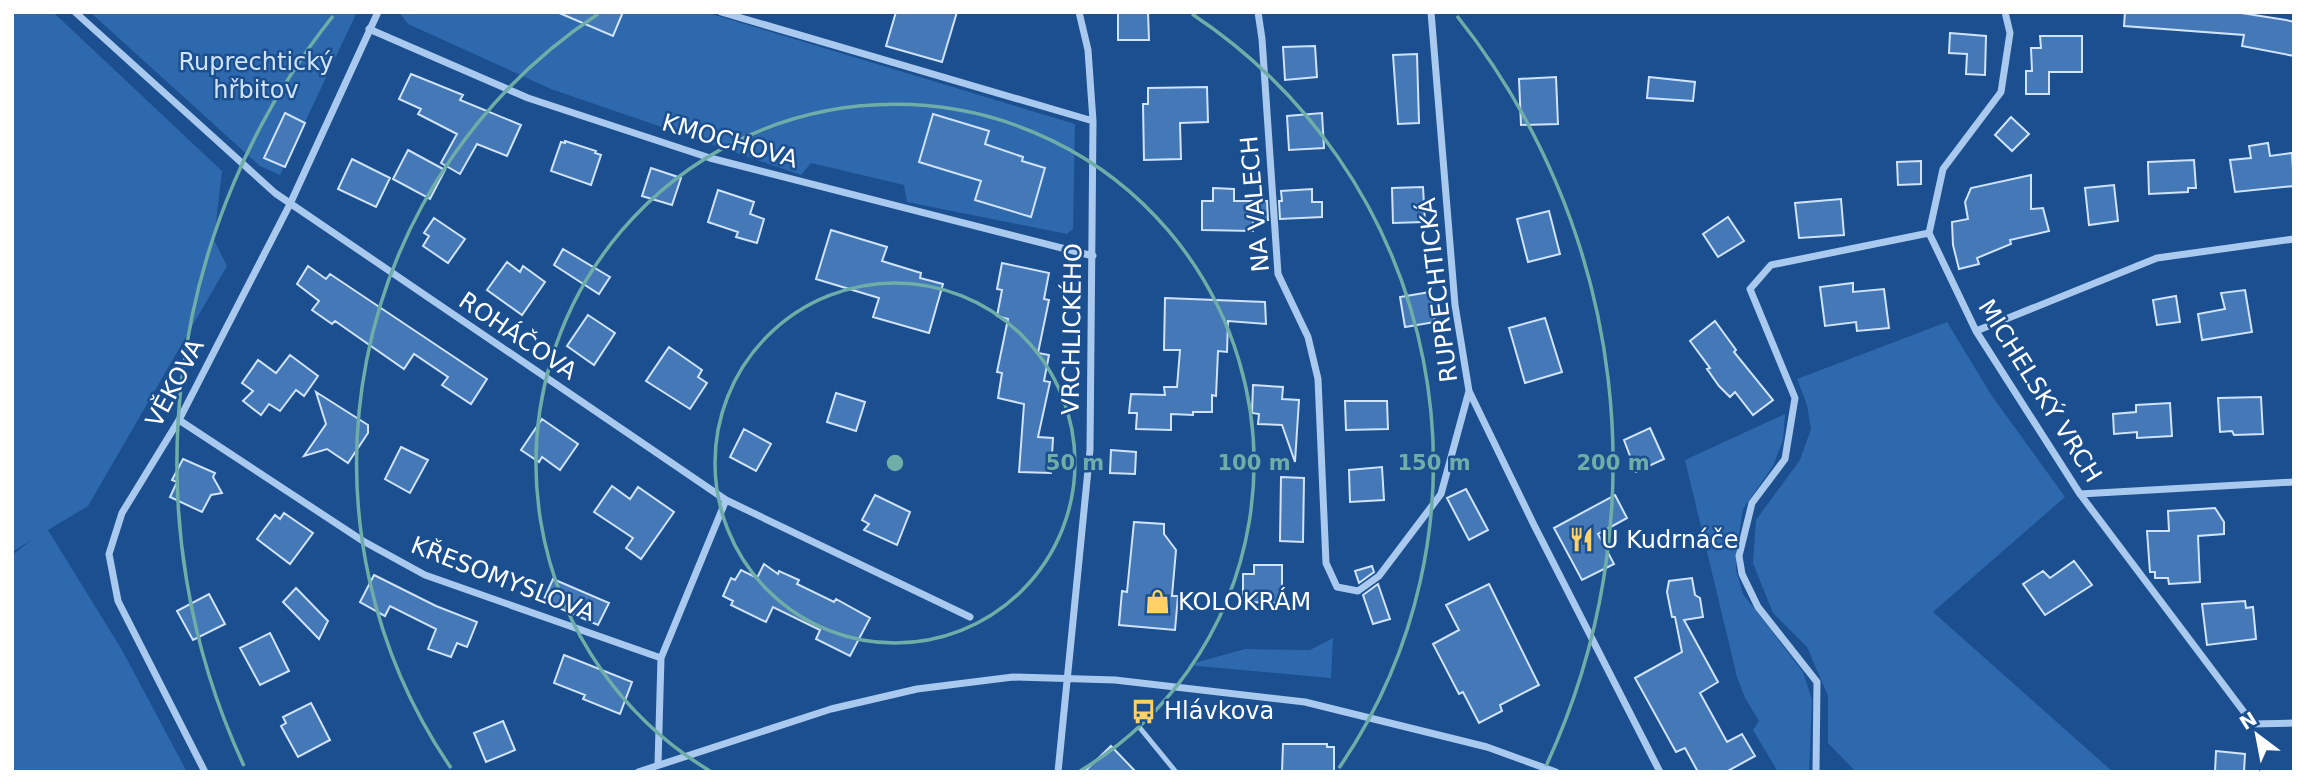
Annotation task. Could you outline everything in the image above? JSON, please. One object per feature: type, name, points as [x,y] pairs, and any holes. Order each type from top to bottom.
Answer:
[{"type":"street","name":"ROHÁČOVA","points":[[75,12],[290,204],[726,499],[970,617]]},
{"type":"street","name":"VĚKOVA","points":[[205,772],[118,601],[108,554],[122,513],[179,420],[290,204],[378,12]]},
{"type":"street","points":[[721,12],[1093,121]]},
{"type":"street","name":"VRCHLICKÉHO","points":[[1058,772],[1090,450],[1093,121],[1088,50],[1079,12]]},
{"type":"street","name":"NA VALECH","points":[[1258,12],[1278,274],[1308,337],[1318,379],[1326,563],[1337,587],[1358,592],[1379,576],[1441,494],[1469,391]]},
{"type":"street","name":"RUPRECHTICKÁ","points":[[1431,12],[1455,305],[1469,391],[1660,772]]},
{"type":"street","points":[[1816,772],[1817,682],[1758,607],[1742,574],[1739,556],[1752,503],[1785,460],[1794,398],[1750,289],[1771,265],[1930,233],[1943,169],[2001,92],[2010,33],[2005,12]]},
{"type":"street","name":"KMOCHOVA","points":[[369,29],[527,98],[710,158],[1093,256]]},
{"type":"street","name":"MICHELSKÝ VRCH","points":[[1930,233],[1976,331],[2080,494],[2253,723],[2294,723]]},
{"type":"street","points":[[1976,331],[2157,258],[2294,239]]},
{"type":"street","name":"KŘESOMYSLOVA","points":[[179,420],[363,541],[425,575],[661,658]]},
{"type":"street","points":[[2080,494],[2294,482]]},
{"type":"street","points":[[658,764],[661,658],[726,499]]},
{"type":"street","points":[[638,772],[831,709],[918,689],[1013,677],[1115,680],[1305,702],[1487,747],[1556,772]]},
{"type":"lane","points":[[1140,728],[1176,772]]},
{"type":"green space","points":[[12,12],[53,12],[222,171],[214,240],[227,266],[88,506],[48,530],[122,650],[187,772],[12,772],[12,555],[33,539],[12,552]]},
{"type":"green space","name":"Ruprechtický hřbitov","points":[[90,12],[357,12],[280,175],[260,166]]},
{"type":"green space","points":[[399,12],[705,12],[1075,124],[1073,229],[1067,234],[907,202],[904,185],[811,163],[801,175],[551,89],[408,24]]},
{"type":"green space","points":[[1947,322],[1992,396],[2065,497],[1933,612],[2113,772],[1856,772],[1828,743],[1828,696],[1807,647],[1773,613],[1753,563],[1756,520],[1800,460],[1811,429],[1807,405],[1797,379]]},
{"type":"green space","points":[[1785,414],[1783,440],[1773,466],[1743,509],[1736,570],[1743,594],[1803,672],[1812,700],[1809,772],[1778,772],[1753,730],[1759,721],[1745,698],[1737,677],[1685,460]]},
{"type":"green space","points":[[1333,638],[1331,678],[1187,665],[1245,649],[1310,650]]},
{"type":"building","points":[[557,12],[623,12],[613,36]]},
{"type":"building","points":[[896,12],[957,12],[942,62],[886,46]]},
{"type":"building","points":[[1118,12],[1148,12],[1149,40],[1118,40]]},
{"type":"building","points":[[2125,12],[2235,12],[2294,22],[2294,56],[2242,46],[2244,35],[2124,26]]},
{"type":"building","points":[[1950,33],[1986,36],[1985,75],[1966,74],[1967,54],[1949,53]]},
{"type":"building","points":[[2040,36],[2082,36],[2082,72],[2049,72],[2049,94],[2026,94],[2026,71],[2032,71],[2031,48],[2041,48]]},
{"type":"building","points":[[1315,46],[1317,77],[1285,80],[1283,47]]},
{"type":"building","points":[[1417,54],[1419,123],[1398,124],[1393,55]]},
{"type":"building","points":[[411,74],[463,95],[460,100],[521,125],[507,156],[477,144],[460,174],[441,163],[457,134],[418,114],[421,109],[399,99]]},
{"type":"building","points":[[1556,77],[1558,124],[1521,125],[1519,79]]},
{"type":"building","points":[[1649,77],[1695,82],[1693,101],[1647,98]]},
{"type":"building","points":[[1207,87],[1208,122],[1180,123],[1181,159],[1144,160],[1143,104],[1148,104],[1148,88]]},
{"type":"building","points":[[285,113],[305,123],[285,167],[264,158]]},
{"type":"building","points":[[1322,113],[1324,148],[1289,150],[1287,116]]},
{"type":"building","points":[[933,114],[989,131],[985,144],[1045,168],[1031,217],[975,200],[981,181],[919,162]]},
{"type":"building","points":[[2011,117],[2029,134],[2012,151],[1995,135]]},
{"type":"building","points":[[565,141],[601,155],[591,185],[551,171],[561,142]]},
{"type":"building","points":[[2268,143],[2270,156],[2292,153],[2294,186],[2235,192],[2230,160],[2251,158],[2249,146]]},
{"type":"building","points":[[408,150],[445,170],[430,199],[393,179]]},
{"type":"building","points":[[352,159],[390,178],[376,207],[338,189]]},
{"type":"building","points":[[2194,160],[2196,188],[2188,188],[2188,192],[2149,194],[2148,162]]},
{"type":"building","points":[[1921,161],[1921,184],[1898,185],[1897,162]]},
{"type":"building","points":[[651,168],[681,178],[672,205],[642,196]]},
{"type":"building","points":[[2031,175],[2031,209],[2043,208],[2049,231],[2010,240],[2011,244],[1977,258],[1979,264],[1959,269],[1953,245],[1952,222],[1968,219],[1965,202],[1971,188]]},
{"type":"building","points":[[2114,185],[2118,221],[2089,225],[2085,188]]},
{"type":"building","points":[[1423,187],[1425,222],[1393,223],[1392,188]]},
{"type":"building","points":[[1213,188],[1234,189],[1234,201],[1267,201],[1268,220],[1253,220],[1253,231],[1202,230],[1202,201],[1213,201]]},
{"type":"building","points":[[1312,189],[1312,202],[1322,202],[1322,217],[1280,219],[1281,191]]},
{"type":"building","points":[[718,190],[754,202],[750,214],[764,219],[757,243],[736,237],[738,232],[708,222]]},
{"type":"building","points":[[1841,199],[1844,235],[1799,238],[1795,203]]},
{"type":"building","points":[[1549,211],[1560,254],[1528,262],[1517,219]]},
{"type":"building","points":[[1728,217],[1744,241],[1718,257],[1703,234]]},
{"type":"building","points":[[434,218],[465,239],[448,263],[423,246],[429,236],[424,233]]},
{"type":"building","points":[[831,230],[887,247],[882,261],[921,273],[920,278],[943,284],[929,333],[873,317],[879,298],[816,279]]},
{"type":"building","points":[[563,249],[610,277],[599,294],[554,265]]},
{"type":"building","points":[[507,262],[520,272],[523,266],[545,282],[522,315],[487,290]]},
{"type":"building","points":[[1002,263],[1049,273],[1044,299],[1049,300],[1038,353],[1049,355],[1044,381],[1050,382],[1038,437],[1053,438],[1051,473],[1019,472],[1024,404],[998,398],[1002,373],[997,372],[1008,319],[997,316],[1002,290],[997,289]]},
{"type":"building","points":[[308,266],[326,279],[330,274],[487,379],[471,404],[442,385],[448,377],[414,354],[404,369],[335,321],[332,324],[312,310],[319,301],[297,284]]},
{"type":"building","points":[[1853,283],[1853,292],[1884,289],[1889,328],[1857,331],[1856,322],[1825,326],[1820,287]]},
{"type":"building","points":[[2245,290],[2252,332],[2202,340],[2198,314],[2225,309],[2221,293]]},
{"type":"building","points":[[1430,292],[1435,322],[1405,327],[1400,297]]},
{"type":"building","points":[[2176,296],[2180,322],[2157,325],[2153,300]]},
{"type":"building","points":[[1165,298],[1265,302],[1266,324],[1228,321],[1227,352],[1218,351],[1216,396],[1212,395],[1212,412],[1171,414],[1171,430],[1136,429],[1137,413],[1129,413],[1131,394],[1165,395],[1164,387],[1177,387],[1180,350],[1164,350]]},
{"type":"building","points":[[588,315],[615,333],[594,365],[567,346]]},
{"type":"building","points":[[1545,318],[1562,372],[1525,383],[1509,328]]},
{"type":"building","points":[[1715,321],[1736,350],[1734,352],[1773,400],[1753,415],[1735,392],[1730,397],[1719,386],[1707,369],[1710,368],[1690,341]]},
{"type":"building","points":[[669,347],[702,370],[698,377],[707,383],[690,409],[646,381]]},
{"type":"building","points":[[290,355],[318,376],[304,396],[296,390],[280,411],[269,404],[261,415],[243,401],[253,391],[242,383],[258,360],[276,373]]},
{"type":"building","points":[[1253,385],[1283,387],[1282,399],[1299,400],[1295,462],[1282,425],[1258,424],[1259,414],[1252,413]]},
{"type":"building","points":[[316,392],[368,425],[368,433],[348,463],[327,449],[304,456],[326,424]]},
{"type":"building","points":[[836,393],[865,402],[856,431],[827,422]]},
{"type":"building","points":[[2261,397],[2263,434],[2234,435],[2232,431],[2220,432],[2218,398]]},
{"type":"building","points":[[1345,401],[1387,401],[1388,429],[1346,430]]},
{"type":"building","points":[[2170,403],[2172,436],[2137,438],[2137,432],[2114,434],[2113,414],[2136,412],[2136,405]]},
{"type":"building","points":[[542,419],[578,444],[560,470],[542,457],[539,462],[521,450]]},
{"type":"building","points":[[1650,428],[1664,459],[1636,472],[1624,440]]},
{"type":"building","points":[[744,429],[771,444],[756,471],[730,457]]},
{"type":"building","points":[[401,447],[428,460],[410,493],[385,479]]},
{"type":"building","points":[[1111,450],[1136,452],[1135,474],[1110,473]]},
{"type":"building","points":[[183,459],[215,473],[213,477],[222,493],[211,495],[202,512],[170,497],[177,482],[172,480]]},
{"type":"building","points":[[1382,467],[1384,500],[1350,502],[1349,470]]},
{"type":"building","points":[[1281,477],[1304,478],[1303,542],[1280,541]]},
{"type":"building","points":[[612,486],[630,499],[638,487],[674,512],[641,559],[626,548],[633,538],[594,512]]},
{"type":"building","points":[[1466,489],[1488,530],[1469,540],[1447,498]]},
{"type":"building","points":[[875,495],[910,512],[897,545],[864,530],[869,524],[862,520]]},
{"type":"building","name":"U Kudrnáče","points":[[1615,495],[1627,518],[1598,534],[1614,564],[1582,580],[1554,528]]},
{"type":"building","points":[[2215,508],[2224,522],[2224,534],[2198,536],[2200,582],[2169,584],[2168,578],[2155,578],[2155,572],[2150,572],[2147,531],[2169,531],[2168,511]]},
{"type":"building","points":[[284,513],[313,533],[290,564],[257,539],[275,515],[280,519]]},
{"type":"building","points":[[1134,522],[1164,524],[1164,534],[1176,550],[1172,596],[1178,596],[1175,630],[1119,625],[1122,591],[1127,592]]},
{"type":"building","points":[[2074,561],[2092,585],[2045,615],[2023,584],[2043,571],[2050,578]]},
{"type":"building","points":[[764,564],[778,574],[779,571],[799,580],[797,584],[834,602],[836,599],[870,618],[850,656],[816,639],[820,630],[773,607],[766,622],[731,605],[733,601],[723,596],[731,578],[735,580],[741,570],[757,578]]},
{"type":"building","points":[[1254,565],[1282,565],[1282,603],[1243,602],[1243,574],[1254,574]]},
{"type":"building","points":[[1372,566],[1374,572],[1359,583],[1355,571]]},
{"type":"building","points":[[374,575],[436,606],[477,622],[467,647],[457,643],[451,657],[428,649],[436,629],[390,606],[385,616],[360,602]]},
{"type":"building","points":[[1692,578],[1695,595],[1700,598],[1703,617],[1684,620],[1718,682],[1700,693],[1727,742],[1742,734],[1755,756],[1726,772],[1698,772],[1685,748],[1676,752],[1635,678],[1682,652],[1667,592],[1669,581]]},
{"type":"building","points":[[553,579],[609,603],[598,625],[543,601]]},
{"type":"building","points":[[1378,584],[1390,619],[1373,624],[1363,595]]},
{"type":"building","points":[[1489,584],[1539,685],[1500,705],[1502,711],[1479,723],[1463,692],[1459,694],[1433,644],[1459,630],[1446,605]]},
{"type":"building","points":[[296,588],[328,621],[319,639],[283,602]]},
{"type":"building","points":[[209,594],[225,624],[193,640],[177,611]]},
{"type":"building","points":[[2245,601],[2246,608],[2253,607],[2256,639],[2207,645],[2202,604]]},
{"type":"building","points":[[270,633],[289,671],[260,685],[240,648]]},
{"type":"building","points":[[564,655],[632,682],[620,714],[583,699],[585,695],[554,683]]},
{"type":"building","points":[[311,703],[330,740],[298,757],[281,726],[286,723],[283,717]]},
{"type":"building","points":[[503,721],[515,750],[486,762],[474,733]]},
{"type":"building","points":[[1283,744],[1327,744],[1327,747],[1334,747],[1334,772],[1282,772]]},
{"type":"building","points":[[1111,746],[1136,772],[1084,772]]},
{"type":"building","points":[[2216,751],[2245,754],[2244,772],[2215,772]]},
{"type":"place","name":"U Kudrnáče","points":[[1581,540]]},
{"type":"place","name":"KOLOKRÁM","points":[[1158,602]]},
{"type":"place","name":"Hlávkova","points":[[1144,711]]}]
